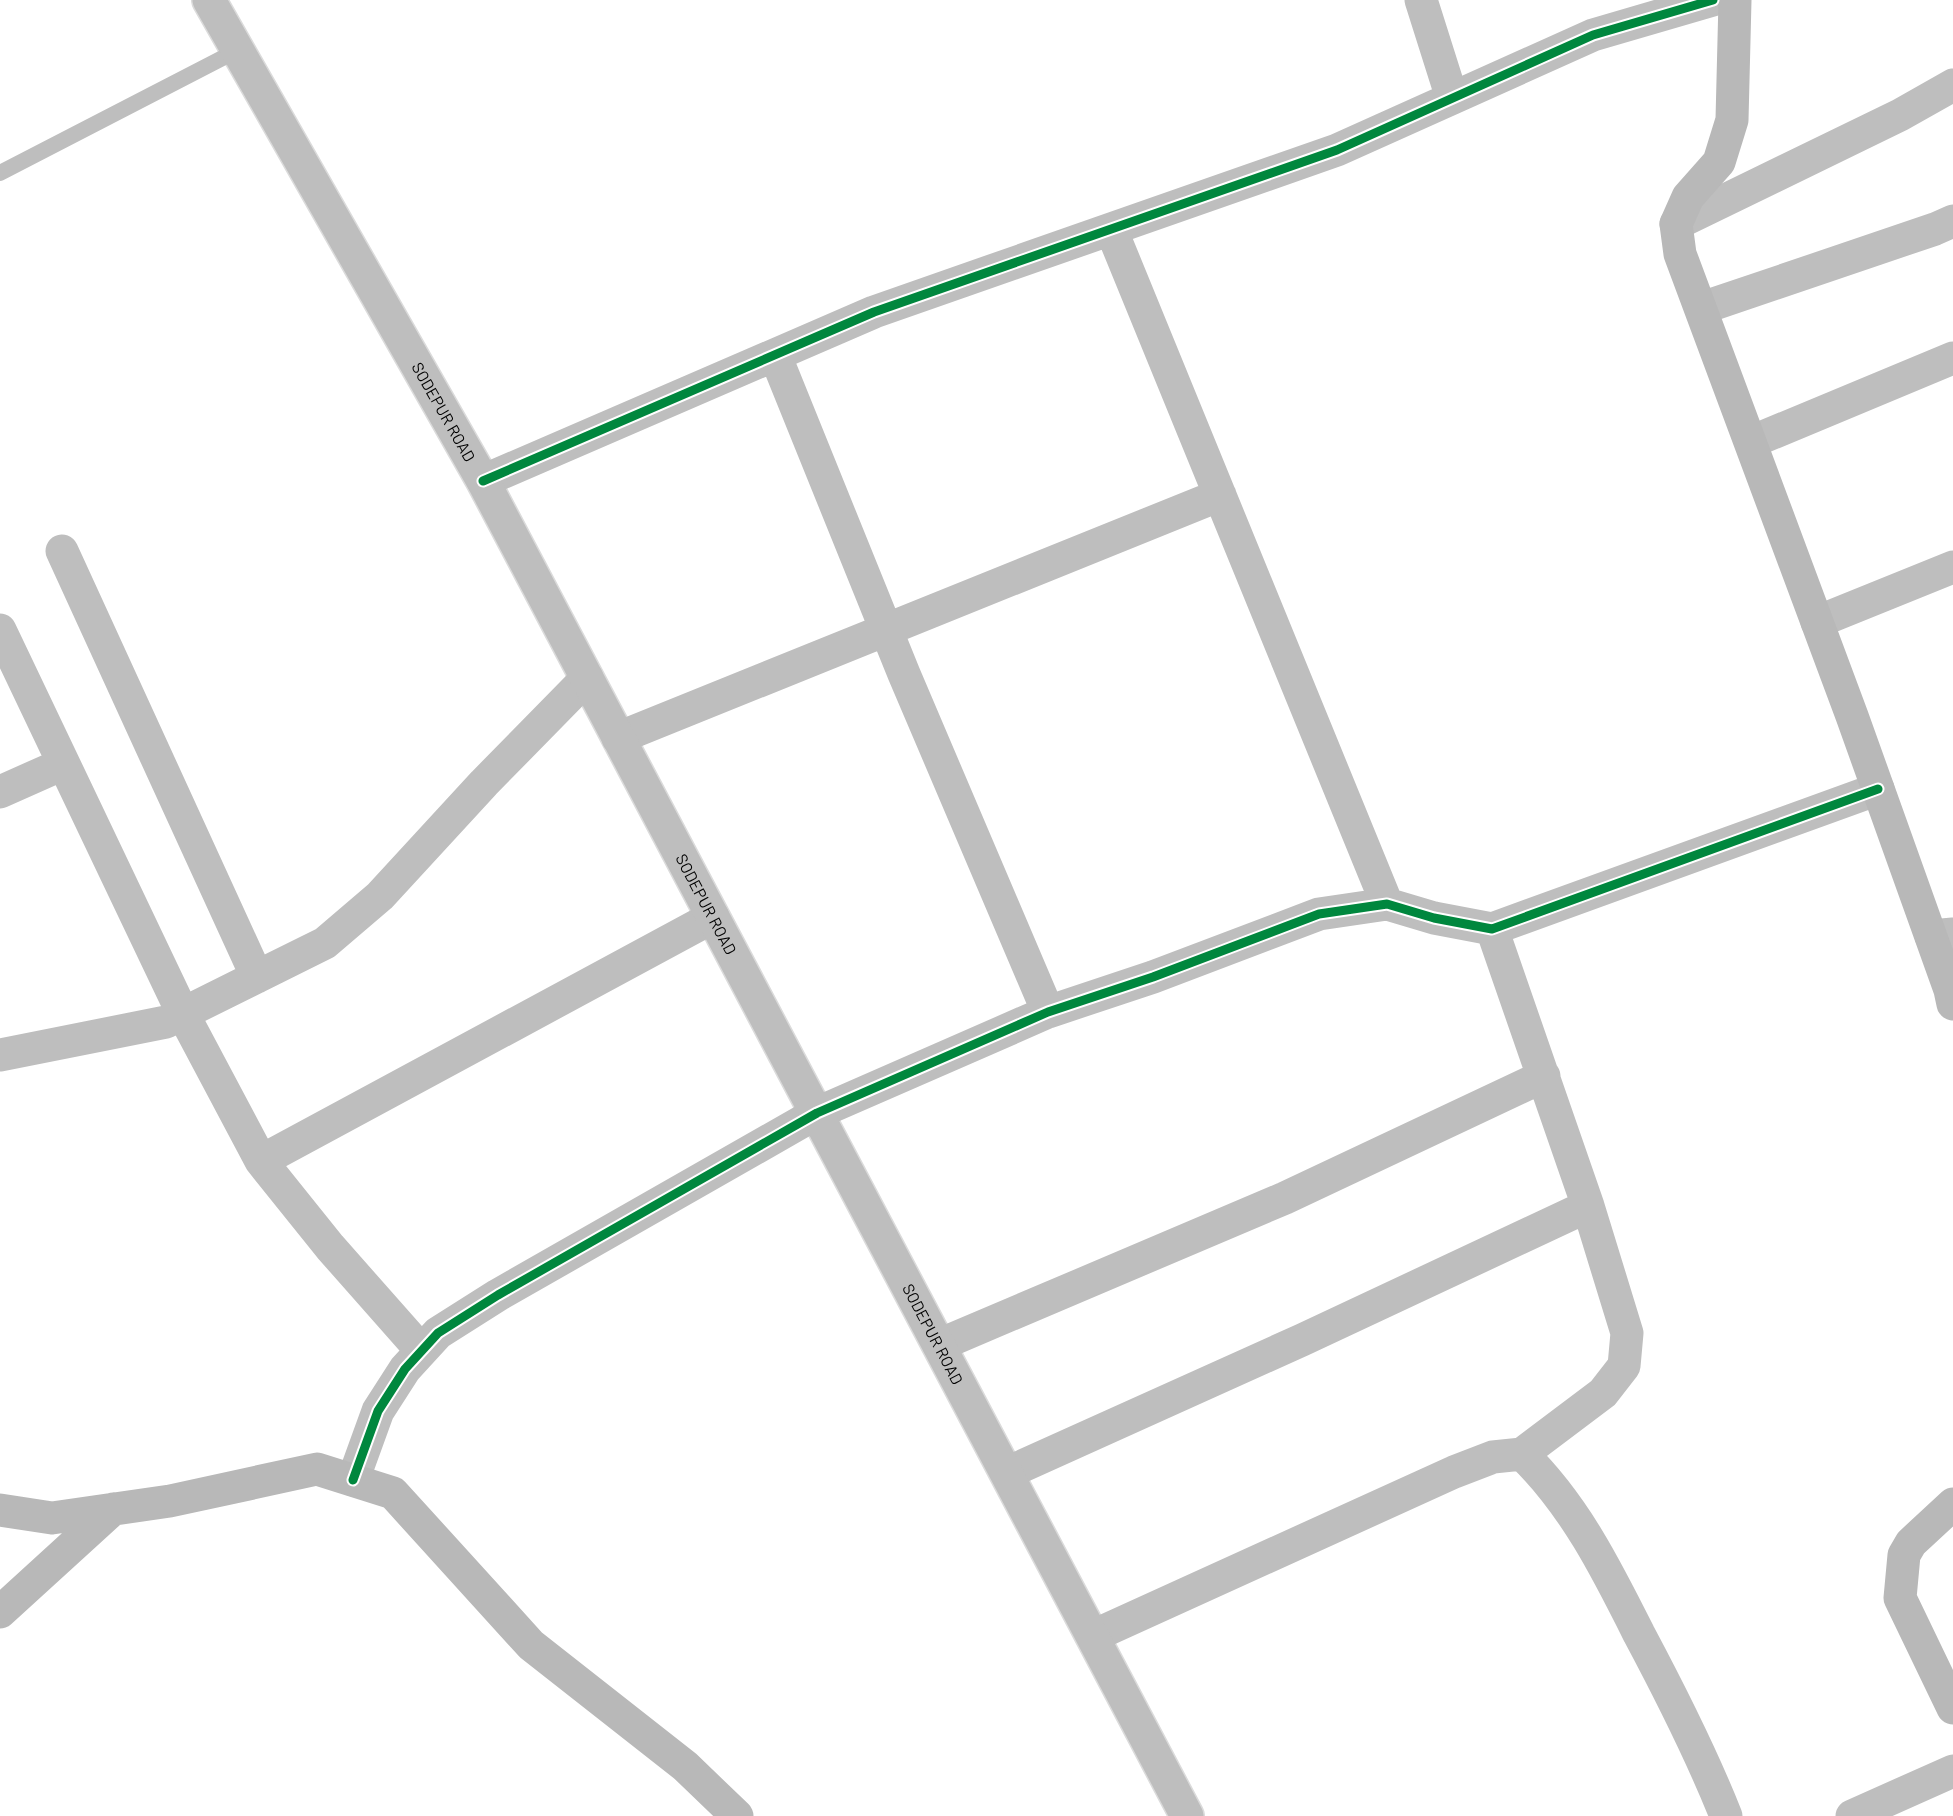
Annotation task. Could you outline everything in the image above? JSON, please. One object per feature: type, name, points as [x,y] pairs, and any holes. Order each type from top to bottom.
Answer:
[{"type":"street","name":"SODEPUR ROAD","points":[[209,0],[483,482],[1187,1816]]},
{"type":"street","points":[[1421,0],[1452,98]]},
{"type":"street","points":[[483,482],[874,312],[1337,150],[1593,34],[1713,0]]},
{"type":"street","points":[[1735,0],[1732,120],[1719,162],[1688,197],[1676,224],[1680,254],[1702,308],[1878,789],[1942,935],[1953,1004]]},
{"type":"street","points":[[1676,224],[1900,115],[1953,85]]},
{"type":"street","points":[[1702,308],[1953,221]]},
{"type":"street","points":[[1111,230],[1387,904]]},
{"type":"street","points":[[775,354],[886,628],[1048,1012]]},
{"type":"street","points":[[1751,442],[1953,358]]},
{"type":"street","points":[[618,738],[1220,495]]},
{"type":"street","points":[[62,551],[257,977]]},
{"type":"street","points":[[1817,622],[1953,567]]},
{"type":"street","points":[[0,630],[183,1014],[261,1161],[330,1247],[421,1350]]},
{"type":"street","points":[[0,1055],[166,1022],[325,943],[380,896],[484,783],[587,678]]},
{"type":"street","points":[[0,792],[63,764]]},
{"type":"street","points":[[353,1480],[378,1412],[405,1369],[438,1333],[498,1295],[817,1113],[1048,1012],[1153,977],[1319,914],[1387,904],[1434,918],[1492,929],[1527,914],[1878,789]]},
{"type":"street","points":[[261,1161],[713,917]]},
{"type":"street","points":[[1093,1636],[1454,1472],[1493,1457],[1522,1455],[1603,1394],[1624,1365],[1627,1333],[1588,1206],[1492,929]]},
{"type":"street","points":[[939,1345],[1286,1198],[1544,1076]]},
{"type":"street","points":[[1007,1473],[1302,1340],[1588,1206]]},
{"type":"street","points":[[1522,1455],[1546,1478],[1599,1555],[1699,1749],[1726,1816]]},
{"type":"street","points":[[0,1510],[52,1518],[170,1501],[317,1469],[393,1493],[531,1645],[685,1766],[737,1816]]},
{"type":"street","points":[[1953,1504],[1911,1543],[1904,1555],[1900,1598],[1953,1708]]},
{"type":"street","points":[[0,1612],[113,1509]]},
{"type":"street","points":[[1852,1816],[1953,1771]]},
{"type":"lane","points":[[0,173],[238,50]]},
{"type":"cycle path","points":[[483,481],[874,312],[1337,150],[1593,35],[1713,0]]},
{"type":"cycle path","points":[[353,1480],[378,1411],[405,1369],[438,1333],[498,1295],[817,1113],[1048,1012],[1153,977],[1319,914],[1387,904],[1434,918],[1492,929],[1878,789]]}]
